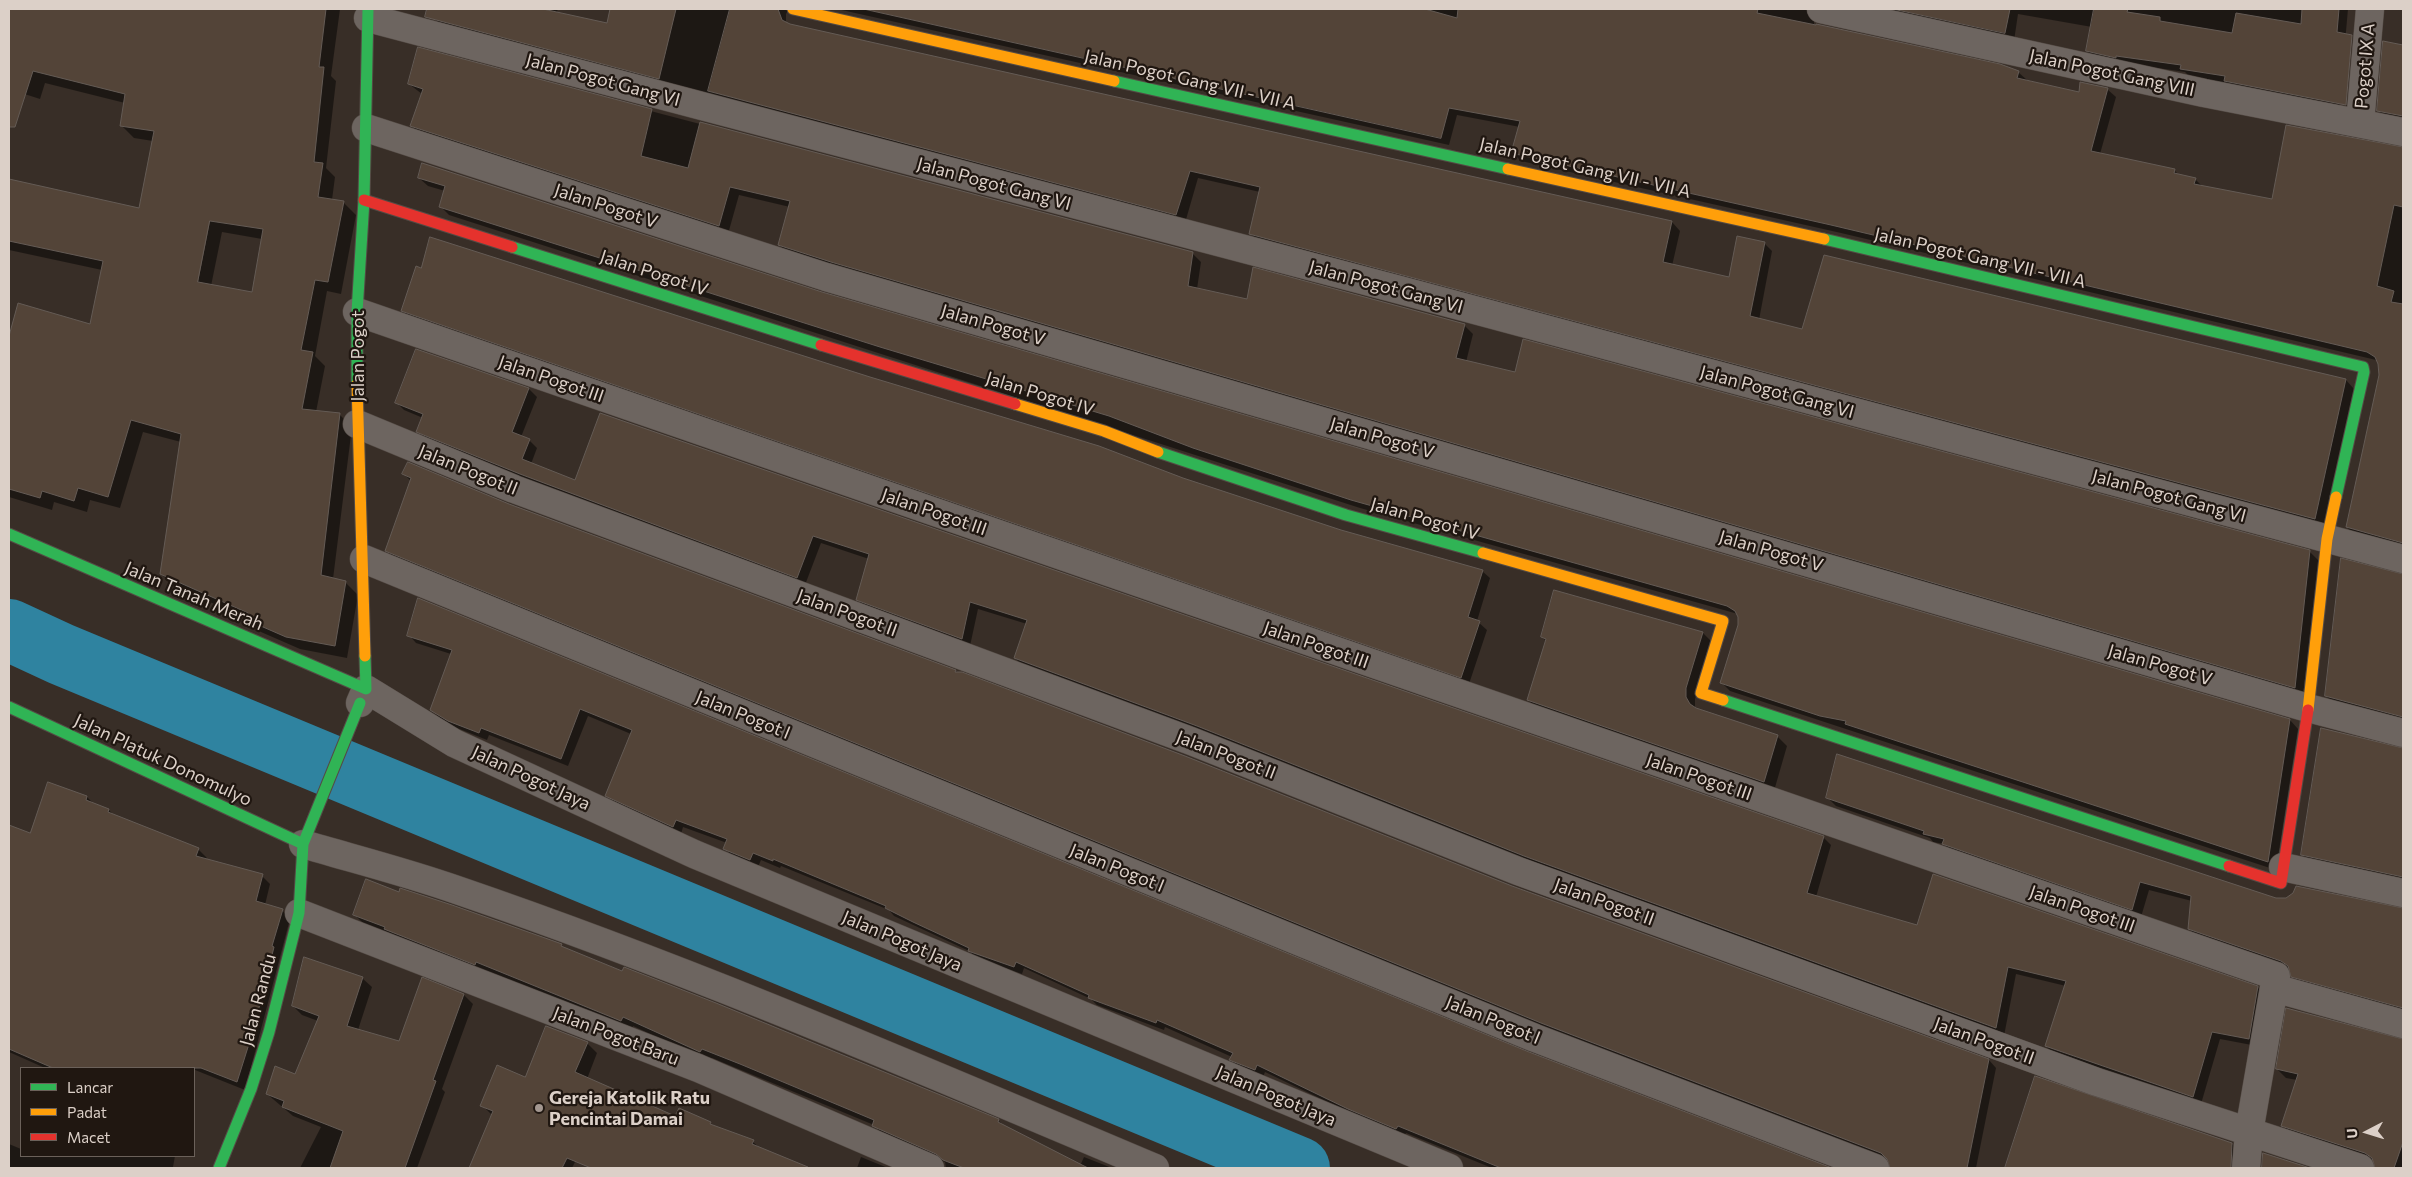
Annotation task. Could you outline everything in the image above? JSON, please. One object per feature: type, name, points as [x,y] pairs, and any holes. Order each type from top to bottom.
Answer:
[{"type":"street","name":"Jalan Pogot Gang VII - VII A","points":[[793,9],[1828,240],[2359,365],[2363,367],[2364,372],[2327,539]]},
{"type":"street","name":"Jalan Pogot Gang VIII","points":[[1821,9],[2204,93],[2403,132]]},
{"type":"street","name":"Pogot IX A","points":[[2360,123],[2370,9]]},
{"type":"street","name":"Jalan Pogot","points":[[363,696],[364,559],[357,424],[357,312],[364,200],[368,13]]},
{"type":"street","name":"Jalan Pogot Gang VI","points":[[368,13],[2403,559]]},
{"type":"street","name":"Jalan Pogot V","points":[[366,128],[836,280],[2308,708],[2403,733]]},
{"type":"street","name":"Jalan Pogot IV","points":[[364,200],[875,362],[1104,431],[1188,463],[1346,515],[1723,621],[1701,693],[2281,883],[2283,867]]},
{"type":"street","name":"Jalan Pogot III","points":[[357,312],[2275,982],[2403,1024]]},
{"type":"street","name":"Jalan Pogot II","points":[[357,424],[514,489],[1191,741],[1518,871],[2097,1082],[2360,1168]]},
{"type":"street","name":"Jalan Tanah Merah","points":[[9,534],[363,696]]},
{"type":"street","points":[[2327,539],[2308,708],[2283,867],[2403,893]]},
{"type":"street","name":"Jalan Pogot I","points":[[364,559],[1535,1038],[1875,1168]]},
{"type":"street","name":"Jalan Randu","points":[[219,1168],[254,1081],[269,1032],[299,913],[304,839],[363,696]]},
{"type":"street","name":"Jalan Pogot Jaya","points":[[363,696],[454,743],[694,854],[1449,1168]]},
{"type":"street","name":"Jalan Platuk Donomulyo","points":[[9,707],[304,839]]},
{"type":"street","points":[[304,839],[455,889],[667,967],[962,1086],[1156,1168]]},
{"type":"street","name":"Jalan Pogot Baru","points":[[299,913],[698,1068],[930,1168]]},
{"type":"street","points":[[2246,1168],[2249,1132],[2275,982]]},
{"type":"building","points":[[9,9],[326,9],[319,67],[324,67],[314,162],[323,163],[318,197],[344,201],[328,282],[315,280],[301,350],[313,352],[302,409],[340,413],[321,575],[346,581],[335,646],[286,637],[247,620],[248,613],[160,574],[181,434],[131,420],[108,497],[78,488],[74,501],[42,491],[40,498],[9,489],[9,336],[18,303],[90,324],[103,261],[9,241],[9,179],[139,208],[154,131],[120,126],[125,94],[33,71],[15,127],[9,127]],"holes":[[[210,221],[263,229],[252,292],[198,282]]]},
{"type":"building","points":[[427,9],[543,9],[607,23],[610,9],[676,9],[659,79],[425,17]]},
{"type":"building","points":[[730,9],[778,9],[782,20],[790,24],[1672,221],[1663,262],[1729,277],[1737,236],[1765,242],[1750,316],[1802,329],[1824,255],[2346,379],[2315,519],[1249,234],[1260,187],[1190,171],[1176,215],[708,91]]},
{"type":"building","points":[[864,9],[1425,9],[1457,18],[1458,9],[1758,9],[1757,13],[2000,64],[2019,71],[2017,78],[2079,92],[2080,82],[2108,88],[2091,151],[2175,169],[2174,173],[2196,178],[2194,184],[2272,199],[2286,125],[2403,147],[2403,207],[2394,205],[2377,286],[2394,291],[2391,302],[2403,304],[2403,543],[2346,527],[2379,375],[2375,357],[2367,352],[1831,225],[1511,153],[1520,121],[1449,108],[1441,138]]},
{"type":"building","points":[[1893,9],[2010,9],[2005,33]]},
{"type":"building","points":[[2094,9],[2128,9],[2127,12],[2160,17],[2160,21],[2232,33],[2236,13],[2301,24],[2302,9],[2339,9],[2337,32],[2352,35],[2346,105],[2224,81],[2225,76],[2180,69],[2181,65],[2116,56],[2116,58],[2086,51]]},
{"type":"building","points":[[2383,41],[2403,45],[2403,116],[2377,111]]},
{"type":"building","points":[[418,47],[652,109],[641,156],[688,168],[700,122],[1193,252],[1188,286],[1247,299],[1253,267],[1465,324],[1456,358],[1515,372],[1523,339],[2310,550],[2295,688],[778,245],[790,201],[730,187],[719,226],[410,126],[423,89],[408,84]]},
{"type":"building","points":[[422,163],[822,292],[2290,719],[2268,862],[1845,724],[1846,721],[1820,716],[1720,683],[1738,625],[1738,617],[1735,611],[1727,606],[1351,500],[1193,448],[1109,416],[880,347],[439,207],[445,186],[418,178]]},
{"type":"building","points":[[430,237],[870,377],[1099,446],[1183,478],[1341,530],[1483,570],[1468,617],[1480,621],[1461,678],[401,311],[416,266],[421,268]]},
{"type":"building","points":[[416,349],[529,388],[512,432],[530,439],[522,459],[575,480],[600,413],[1824,836],[1807,893],[1917,925],[1933,874],[2258,986],[2249,1039],[2212,1032],[2193,1097],[2045,1046],[2066,981],[2008,967],[1996,1028],[1524,856],[1197,726],[1014,658],[1027,620],[970,602],[962,639],[856,600],[869,554],[813,536],[797,578],[520,474],[416,432],[423,414],[395,403]]},
{"type":"building","points":[[408,462],[509,504],[956,670],[955,672],[962,672],[1185,756],[1512,886],[1989,1059],[1967,1168],[1890,1168],[1887,1159],[1881,1153],[1541,1023],[385,551],[411,478],[402,474]]},
{"type":"building","points":[[2341,558],[2403,574],[2403,717],[2325,696]]},
{"type":"building","points":[[1554,590],[1703,632],[1686,688],[1686,697],[1690,704],[1696,708],[1778,735],[1764,782],[1527,700],[1546,639],[1541,637]]},
{"type":"building","points":[[418,598],[1529,1052],[1832,1168],[1501,1168],[1398,1126],[1396,1129],[1348,1109],[1257,1065],[1255,1070],[1229,1060],[1233,1053],[1157,1020],[1156,1023],[1088,998],[1089,995],[1016,962],[1014,967],[968,951],[969,948],[885,908],[886,906],[773,859],[773,861],[753,853],[750,860],[723,849],[727,839],[676,820],[673,827],[605,796],[632,730],[580,709],[561,759],[481,728],[479,733],[448,721],[430,710],[452,650],[407,636]]},
{"type":"building","points":[[2321,728],[2403,748],[2403,877],[2301,855]]},
{"type":"building","points":[[1837,754],[2276,898],[2286,898],[2293,893],[2296,886],[2403,908],[2403,1008],[2291,977],[2288,966],[2281,961],[2188,929],[2191,896],[2140,882],[2132,910],[1942,844],[1944,839],[1923,834],[1924,831],[1826,798]]},
{"type":"building","points":[[48,782],[87,796],[86,800],[109,809],[108,812],[199,848],[196,856],[263,874],[256,901],[283,909],[272,946],[274,947],[254,1028],[237,1082],[195,1067],[51,1067],[9,1049],[9,825],[30,833]]},
{"type":"building","points":[[366,879],[399,892],[400,888],[452,905],[562,944],[561,946],[622,971],[624,967],[716,1003],[999,1119],[998,1122],[1088,1168],[964,1168],[943,1160],[936,1154],[872,1126],[874,1120],[740,1064],[702,1049],[700,1052],[623,1017],[621,1021],[476,962],[475,965],[353,915]]},
{"type":"building","points":[[304,957],[363,977],[347,1026],[399,1041],[422,977],[464,994],[433,1080],[436,1081],[405,1168],[330,1168],[343,1131],[282,1107],[284,1101],[266,1094],[275,1066],[295,1074],[319,1016],[292,1006]]},
{"type":"building","points":[[2286,1008],[2403,1039],[2403,1142],[2394,1168],[2375,1168],[2372,1158],[2365,1153],[2281,1126],[2298,1074],[2276,1069]]},
{"type":"building","points":[[546,1026],[588,1042],[575,1072],[675,1116],[679,1108],[711,1122],[710,1124],[754,1140],[752,1144],[808,1168],[591,1168],[567,1158],[562,1168],[469,1168],[493,1111],[480,1106],[497,1065],[525,1077]]},
{"type":"building","points":[[2035,1076],[2232,1143],[2231,1168],[2005,1168]]},
{"type":"building","points":[[2263,1153],[2310,1168],[2262,1168]]},
{"type":"waterway","points":[[9,630],[61,654],[1299,1168]]},
{"type":"traffic: fast","points":[[357,384],[357,312],[364,200],[368,9]]},
{"type":"traffic: fast","points":[[1114,81],[1508,169]]},
{"type":"traffic: fast","points":[[1824,239],[2363,367],[2364,372],[2336,497]]},
{"type":"traffic: fast","points":[[512,247],[821,345]]},
{"type":"traffic: fast","points":[[1158,452],[1346,515],[1483,553]]},
{"type":"traffic: fast","points":[[9,534],[366,689],[365,656]]},
{"type":"traffic: fast","points":[[1723,700],[2229,866]]},
{"type":"traffic: fast","points":[[219,1168],[251,1089],[269,1032],[299,913],[303,844],[360,703]]},
{"type":"traffic: fast","points":[[9,707],[303,844]]},
{"type":"traffic: slow","points":[[793,9],[1114,81]]},
{"type":"traffic: slow","points":[[1508,169],[1824,239]]},
{"type":"traffic: slow","points":[[357,384],[365,656]]},
{"type":"traffic: slow","points":[[1015,404],[1104,431],[1158,452]]},
{"type":"traffic: slow","points":[[2308,710],[2327,539],[2336,497]]},
{"type":"traffic: slow","points":[[1483,553],[1723,621],[1701,693],[1723,700]]},
{"type":"traffic: jam","points":[[364,200],[512,247]]},
{"type":"traffic: jam","points":[[821,345],[1015,404]]},
{"type":"traffic: jam","points":[[2229,866],[2281,883],[2308,710]]},
{"type":"place","name":"Gereja Katolik Ratu Pencintai Damai","points":[[539,1108]]}]
